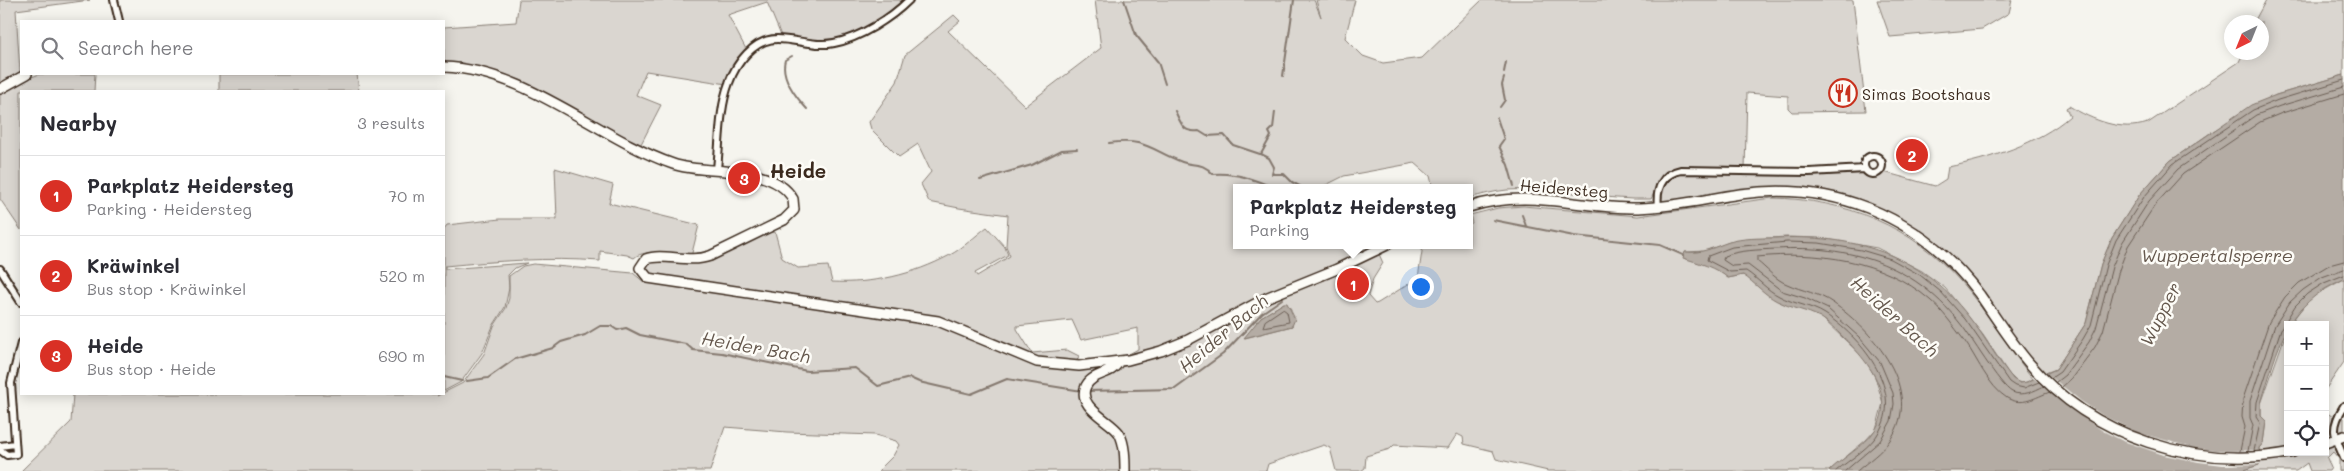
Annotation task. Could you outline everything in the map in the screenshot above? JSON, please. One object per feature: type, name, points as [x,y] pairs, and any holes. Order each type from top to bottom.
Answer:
[{"type":"main road","points":[[445,67],[467,69],[494,76],[517,85],[666,162],[684,167],[750,174],[785,189],[791,196],[795,204],[792,213],[784,220],[719,252],[697,260],[651,257],[642,261],[640,270],[650,278],[938,321],[1037,362],[1080,366],[1144,356],[1175,346],[1268,297],[1337,270],[1379,249]]},
{"type":"main road","points":[[0,89],[25,75]]},
{"type":"main road","name":"Heidersteg","points":[[1473,206],[1497,200],[1522,198],[1618,207],[1658,207],[1741,194],[1779,192],[1827,196],[1870,209],[1914,232],[1954,264],[1979,294],[2023,356],[2040,376],[2072,403],[2104,424],[2133,438],[2188,454],[2227,458],[2260,457],[2284,453]]},
{"type":"main road","points":[[1119,361],[1114,369],[1090,380],[1085,391],[1090,407],[1119,434],[1125,457],[1126,471]]},
{"type":"street","points":[[114,0],[119,20]]},
{"type":"street","points":[[717,170],[728,84],[740,62],[750,50],[764,42],[778,39],[814,44],[842,41],[891,17],[910,0]]},
{"type":"street","points":[[1658,207],[1657,194],[1660,185],[1671,174],[1681,170],[1799,172],[1865,169]]},
{"type":"street","points":[[0,270],[20,300]]},
{"type":"street","points":[[0,450],[7,454],[16,454],[11,383],[20,347]]},
{"type":"street","points":[[2344,406],[2334,422],[2344,458]]},
{"type":"street","points":[[0,446],[15,444]]},
{"type":"shaded area","points":[[0,0],[90,0],[16,10],[20,72],[0,85]]},
{"type":"shaded area","points":[[519,0],[907,0],[892,13],[862,31],[827,43],[782,38],[767,2],[728,15],[747,51],[727,84],[646,71],[636,95],[661,105],[640,146],[535,91],[445,65],[445,27],[516,22]]},
{"type":"shaded area","points":[[1095,0],[1314,0],[1321,17],[1316,0],[1355,0],[1345,38],[1363,56],[1383,63],[1422,58],[1482,0],[1853,0],[1866,111],[1792,112],[1788,108],[1788,96],[1747,93],[1745,170],[1685,168],[1661,179],[1651,199],[1615,198],[1525,189],[1488,193],[1473,197],[1473,184],[1432,184],[1430,176],[1415,163],[1344,176],[1328,184],[1233,184],[1233,249],[1354,249],[1358,255],[1173,343],[1122,358],[1138,349],[1138,328],[1081,340],[1072,320],[1017,326],[1032,353],[1067,350],[1079,356],[1075,365],[1119,361],[1095,378],[1085,395],[1115,429],[1125,471],[878,471],[893,456],[899,445],[896,441],[875,435],[787,432],[725,427],[710,471],[21,471],[71,422],[73,395],[445,395],[445,392],[463,383],[484,354],[494,326],[506,308],[509,298],[509,276],[523,266],[533,264],[633,273],[644,282],[666,284],[646,270],[647,264],[655,261],[688,263],[767,232],[775,232],[782,258],[798,268],[828,266],[832,282],[877,280],[907,273],[936,262],[960,249],[987,227],[1005,247],[1008,255],[975,273],[977,276],[1010,256],[1006,246],[1008,215],[929,202],[921,184],[931,172],[918,144],[899,157],[871,129],[869,122],[897,82],[905,55],[954,15],[960,21],[948,31],[1025,106],[1101,48]]},
{"type":"shaded area","points":[[1877,0],[2012,0],[2009,13],[1982,29],[1890,37]]},
{"type":"shaded area","points":[[2266,0],[2344,0],[2344,75],[2276,95],[2213,131],[2170,161],[2140,194],[2112,238],[2101,264],[2086,323],[2056,369],[2040,375],[1954,264],[1882,214],[1795,192],[1658,207],[1657,193],[1674,172],[1865,169],[1871,174],[1880,171],[1935,186],[1946,179],[1948,167],[1996,155],[2043,135],[2070,116],[2066,108],[2069,106],[2107,123],[2127,126],[2148,123],[2240,60],[2269,60],[2269,15],[2258,15]]},
{"type":"shaded area","points":[[37,75],[95,75],[94,90],[20,90],[20,229],[0,199],[0,94],[23,80]]},
{"type":"shaded area","points":[[219,75],[357,75],[359,90],[219,90]]},
{"type":"shaded area","points":[[555,168],[613,185],[609,203],[699,225],[691,257],[646,253],[634,258],[627,255],[600,251],[600,261],[522,260],[445,266],[445,228],[447,225],[500,219],[557,219]]},
{"type":"shaded area","points":[[1772,198],[1799,200],[1851,210],[1899,231],[1921,245],[1942,262],[1971,293],[2033,379],[2024,383],[2017,382],[2009,374],[1983,335],[1945,288],[1922,271],[1877,248],[1820,238],[1751,239],[1730,242],[1705,251],[1685,252],[1692,260],[1711,266],[1728,278],[1743,275],[1822,318],[1865,359],[1875,377],[1883,403],[1876,429],[1866,440],[1829,471],[1548,471],[1496,459],[1493,451],[1464,444],[1463,437],[1457,434],[1448,448],[1394,445],[1390,449],[1366,456],[1365,468],[1361,471],[1336,471],[1330,448],[1324,445],[1268,464],[1266,471],[1127,471],[1124,446],[1089,402],[1088,386],[1118,368],[1177,349],[1275,296],[1315,284],[1379,254],[1383,263],[1373,279],[1368,296],[1375,304],[1378,303],[1418,278],[1422,249],[1473,249],[1473,214],[1498,208],[1523,206],[1638,216]],"holes":[[[1284,303],[1291,309],[1292,326],[1245,338],[1261,317]]]},
{"type":"shaded area","points":[[527,263],[515,268],[508,275],[509,288],[505,307],[493,326],[482,353],[461,382],[445,390],[445,269]]},
{"type":"shaded area","points":[[2344,279],[2344,362],[2329,384],[2329,321],[2292,321],[2310,298]]},
{"type":"shaded area","points":[[2284,338],[2284,456],[2329,456],[2327,458],[2331,468],[2329,471],[2310,471],[2307,463],[2296,471],[2240,471],[2259,465],[2259,448],[2263,443],[2266,421],[2261,416],[2261,404]]},
{"type":"shaded area","points":[[2329,414],[2338,421],[2342,416],[2344,418],[2344,471],[2339,471],[2339,459],[2333,452],[2329,456]]},
{"type":"water","name":"Wuppertalsperre","points":[[2344,75],[2344,279],[2324,289],[2309,301],[2293,321],[2284,321],[2284,336],[2273,363],[2261,403],[2261,416],[2266,421],[2263,443],[2259,448],[2259,465],[2240,471],[1829,471],[1865,442],[1875,430],[1881,417],[1883,404],[1881,392],[1876,379],[1861,356],[1832,326],[1820,317],[1777,301],[1743,275],[1728,278],[1712,268],[1683,258],[1685,252],[1702,251],[1729,242],[1757,238],[1830,240],[1857,244],[1882,252],[1906,263],[1929,277],[1950,295],[1975,324],[2013,379],[2020,383],[2027,382],[2056,369],[2086,323],[2101,264],[2112,238],[2140,194],[2170,161],[2251,105],[2276,95]]},
{"type":"water","points":[[1287,303],[1295,319],[1292,326],[1244,338],[1261,317]]},
{"type":"pier","points":[[2045,372],[2081,401],[2104,416],[2139,433],[2195,448],[2226,451],[2259,450],[2260,464],[2223,465],[2199,462],[2164,455],[2123,441],[2103,431],[2067,407],[2032,377]]},
{"type":"waterway","points":[[1124,0],[1136,35],[1158,62],[1165,84]]},
{"type":"waterway","points":[[1283,76],[1294,0]]},
{"type":"waterway","points":[[792,56],[785,60],[785,73],[794,93],[807,109]]},
{"type":"waterway","points":[[1504,72],[1506,62]]},
{"type":"waterway","points":[[1500,107],[1505,100],[1502,85],[1504,78]]},
{"type":"waterway","points":[[1175,111],[1181,124],[1189,131],[1199,131],[1207,136],[1224,135],[1233,145],[1260,154]]},
{"type":"waterway","points":[[1275,112],[1273,128],[1269,132],[1271,136],[1261,154],[1269,158],[1274,167],[1272,174],[1284,174],[1296,184]]},
{"type":"waterway","points":[[1497,118],[1504,139],[1499,146],[1508,165],[1514,186]]},
{"type":"waterway","points":[[1109,143],[1132,142],[1148,146],[1171,158],[1205,167],[1213,174],[1229,174],[1264,184]]},
{"type":"waterway","points":[[980,180],[1032,165],[1062,150],[1077,149]]},
{"type":"waterway","points":[[1522,215],[1526,226]]},
{"type":"waterway","name":"Heider Bach","points":[[1493,220],[1574,236],[1660,245],[1683,255]]},
{"type":"waterway","name":"Heider Bach","points":[[1087,391],[1175,389],[1223,354],[1262,313],[1282,299]]},
{"type":"waterway","name":"Heider Bach","points":[[467,381],[488,378],[515,359],[553,348],[561,342],[585,335],[600,326],[611,326],[617,330],[626,328],[640,335],[686,344],[693,350],[722,353],[807,371],[855,368],[878,386],[910,378],[919,382],[971,394],[1007,379],[1082,391]]},
{"type":"waterway","name":"Heider Bach","points":[[445,377],[462,381]]},
{"type":"place","name":"Simas Bootshaus","points":[[1843,93]]},
{"type":"place","name":"Kräwinkel","points":[[1912,155]]},
{"type":"place","name":"Heide","points":[[744,178]]},
{"type":"place","name":"Parkplatz Heidersteg","points":[[1353,284]]},
{"type":"district","name":"Heide","points":[[798,170]]},
{"type":"water label","name":"Wupper","points":[[2160,314]]}]
